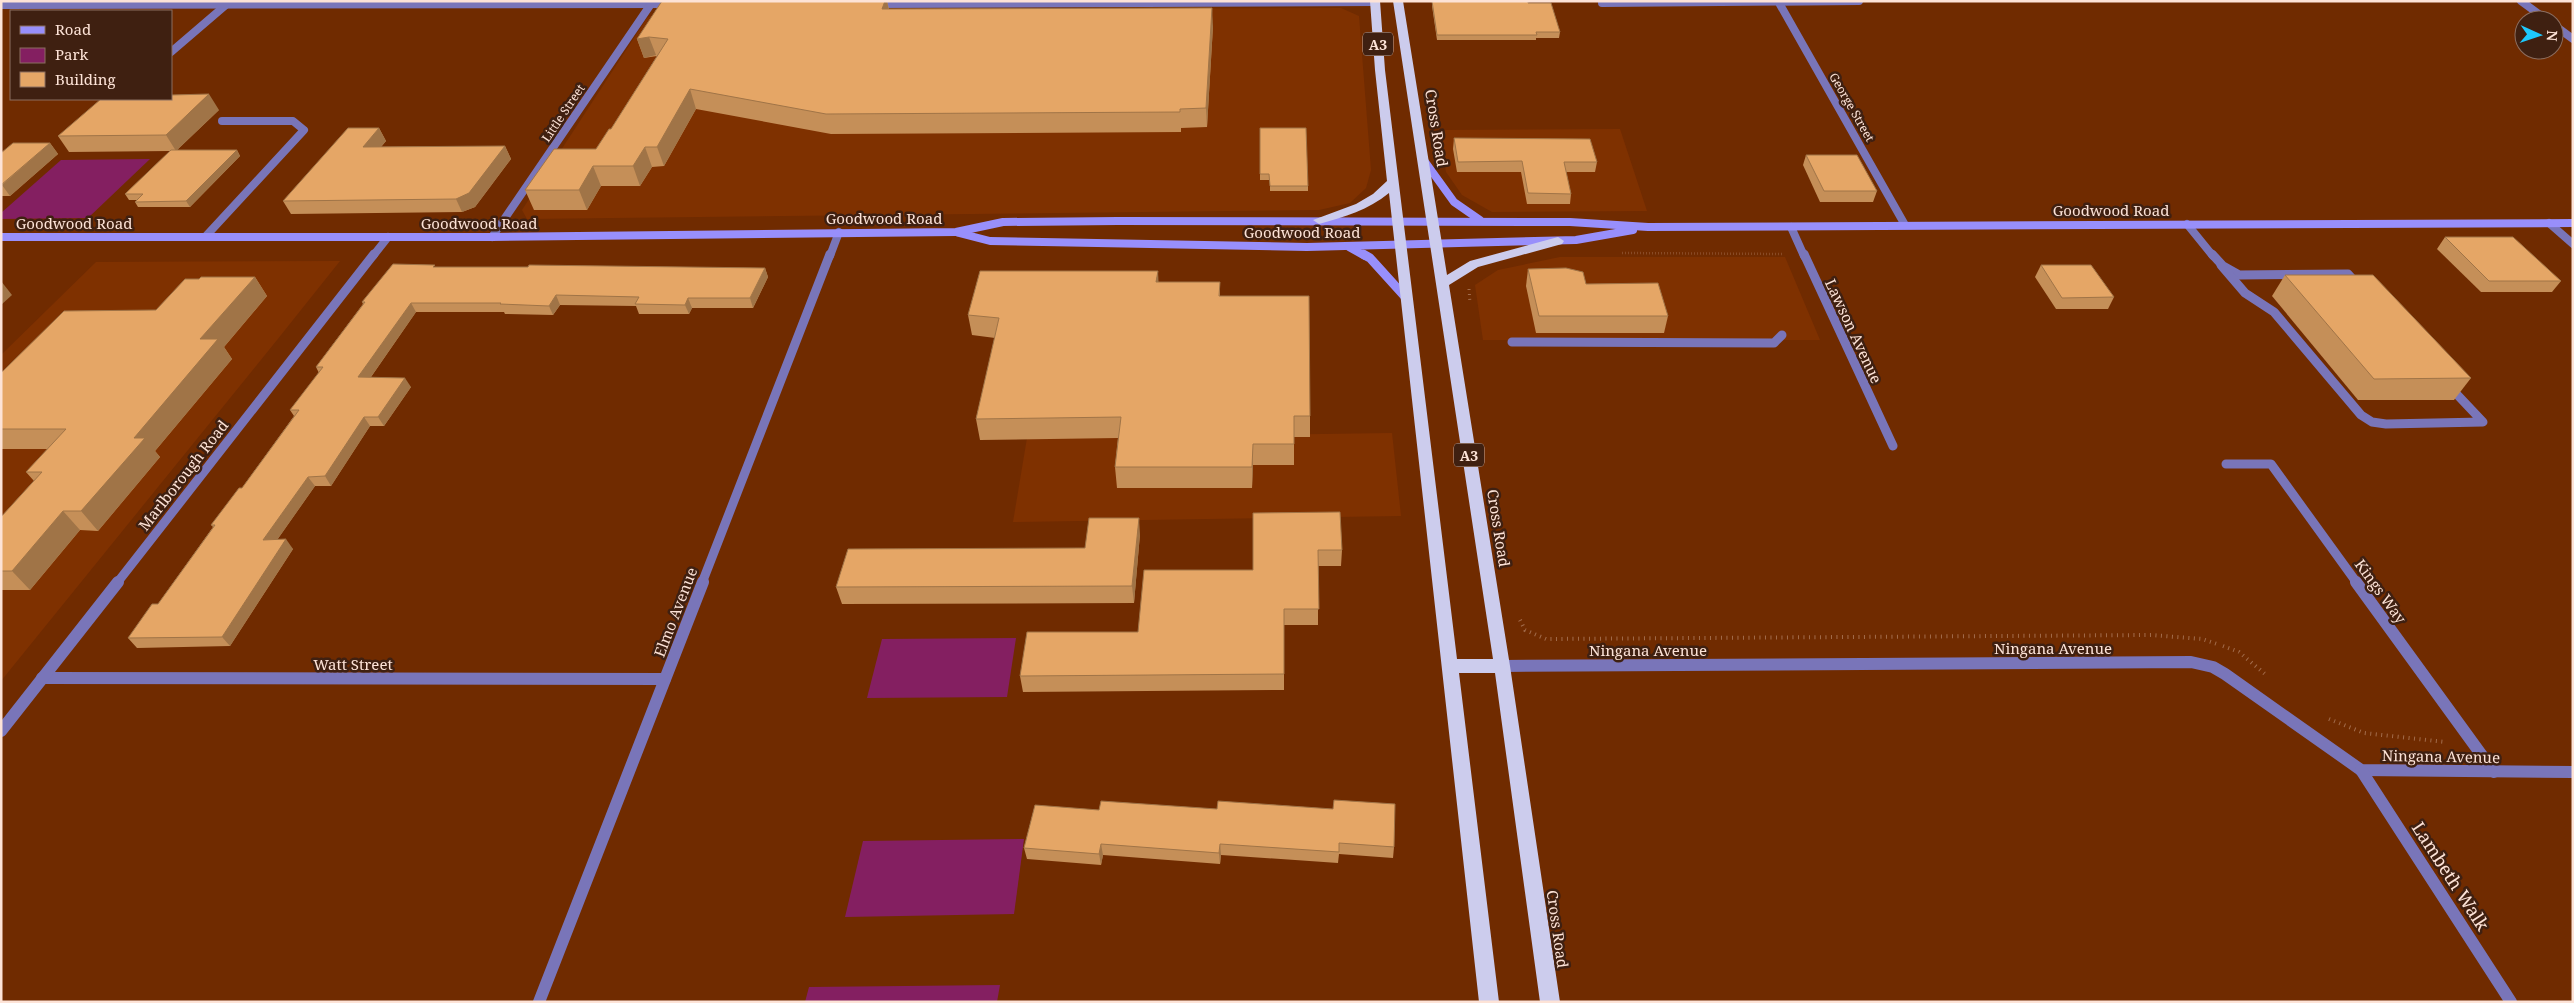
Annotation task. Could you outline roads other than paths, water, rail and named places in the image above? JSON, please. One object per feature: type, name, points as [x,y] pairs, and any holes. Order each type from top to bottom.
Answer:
[{"type":"highway","points":[[1375,2],[1383,2]]},
{"type":"highway","name":"A3","points":[[1375,2],[1394,181],[1490,1002]]},
{"type":"highway","points":[[1390,2],[1398,2]]},
{"type":"highway","name":"Cross Road","points":[[1398,2],[1502,666],[1550,1002]]},
{"type":"highway","points":[[1319,220],[1361,208],[1384,192],[1394,181]]},
{"type":"highway","points":[[1442,284],[1474,264],[1558,241]]},
{"type":"highway","points":[[1452,666],[1502,666]]},
{"type":"main road","points":[[1423,158],[1446,194],[1466,212],[1483,222]]},
{"type":"main road","name":"Goodwood Road","points":[[1,237],[492,237],[956,232],[1004,222],[1319,220],[1570,222],[1648,227],[2573,223]]},
{"type":"main road","name":"Goodwood Road","points":[[956,232],[990,241],[1270,247],[1558,241],[1576,240],[1648,227]]},
{"type":"main road","points":[[1346,246],[1370,258],[1409,301]]},
{"type":"street","points":[[1602,3],[1859,1]]},
{"type":"street","points":[[2521,1],[2533,10]]},
{"type":"street","points":[[868,4],[1375,2]]},
{"type":"street","name":"George Street","points":[[1778,2],[1905,225]]},
{"type":"street","points":[[1,5],[127,3],[680,4]]},
{"type":"street","name":"Little Street","points":[[492,237],[652,3]]},
{"type":"street","points":[[172,51],[227,4]]},
{"type":"street","points":[[206,236],[304,130],[292,120],[222,121]]},
{"type":"street","points":[[2549,223],[2573,244]]},
{"type":"street","points":[[2187,224],[2245,293],[2274,312],[2361,415],[2372,422],[2386,424],[2483,422],[2444,380]]},
{"type":"street","name":"Lawson Avenue","points":[[1791,227],[1893,446]]},
{"type":"street","name":"Elmo Avenue","points":[[539,1002],[839,232]]},
{"type":"street","name":"Marlborough Road","points":[[1,731],[388,237]]},
{"type":"street","points":[[2221,265],[2240,275],[2348,274],[2361,288]]},
{"type":"street","points":[[1512,342],[1774,343],[1782,335]]},
{"type":"street","name":"Kings Way","points":[[2226,464],[2271,464],[2494,772]]},
{"type":"street","name":"Ningana Avenue","points":[[1502,666],[2191,662],[2213,667],[2225,674],[2361,770],[2573,772]]},
{"type":"street","name":"Watt Street","points":[[42,678],[665,679]]},
{"type":"street","name":"Lambeth Walk","points":[[2361,770],[2510,1002]]}]
